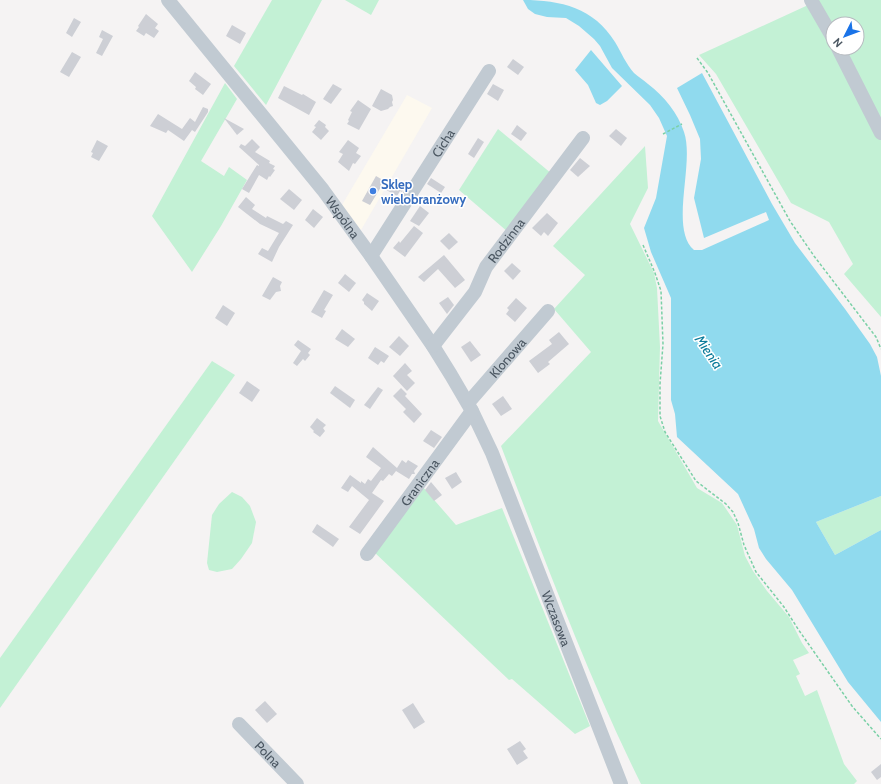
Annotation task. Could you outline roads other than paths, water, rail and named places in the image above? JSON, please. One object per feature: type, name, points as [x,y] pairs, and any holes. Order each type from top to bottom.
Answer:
[{"type":"street","name":"Wspólna","points":[[168,0],[323,190],[371,256],[433,346],[470,407],[492,453]]},
{"type":"street","points":[[811,0],[825,24]]},
{"type":"street","points":[[842,56],[881,133]]},
{"type":"street","name":"Cicha","points":[[371,256],[489,71]]},
{"type":"street","name":"Rodzinna","points":[[433,346],[475,292],[486,267],[583,138]]},
{"type":"street","name":"Klonowa","points":[[470,407],[548,312]]},
{"type":"street","name":"Graniczna","points":[[367,554],[470,407]]},
{"type":"street","name":"Wczasowa","points":[[492,453],[621,784]]},
{"type":"street","name":"Polna","points":[[239,724],[297,784]]},
{"type":"water","name":"Mienia","points":[[523,0],[537,0],[563,4],[587,14],[597,21],[607,30],[634,73],[660,94],[670,105],[684,132],[687,145],[683,227],[687,240],[694,250],[702,250],[769,220],[766,212],[704,238],[694,198],[701,159],[700,139],[677,88],[702,73],[772,204],[795,243],[845,309],[870,344],[877,357],[881,376],[881,496],[816,522],[835,555],[881,530],[881,722],[848,682],[792,590],[766,559],[759,548],[754,529],[738,494],[677,437],[675,414],[671,400],[671,298],[651,252],[644,228],[656,198],[667,136],[659,118],[650,105],[612,68],[600,46],[594,39],[579,26],[566,18],[547,17],[535,14],[528,9]]},
{"type":"water","points":[[591,50],[622,86],[607,101],[600,105],[596,103],[588,85],[575,70]]},
{"type":"place","name":"Sklep wielobranżowy","points":[[373,191]]}]
